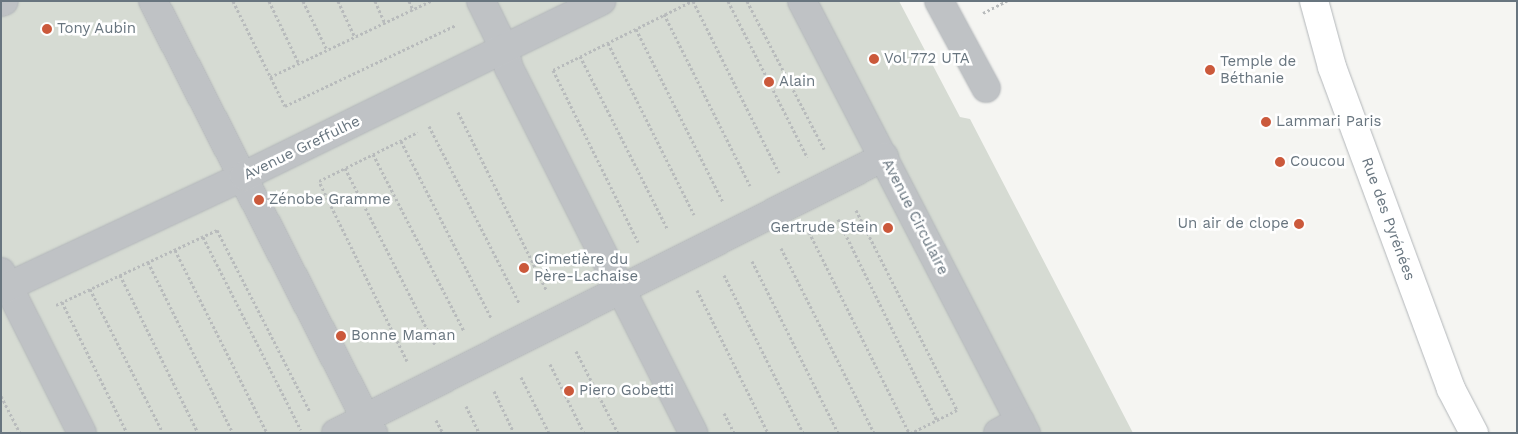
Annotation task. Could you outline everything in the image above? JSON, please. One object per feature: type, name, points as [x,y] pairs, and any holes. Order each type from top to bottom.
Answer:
[{"type":"main road","name":"Rue des Pyrénées","points":[[1314,1],[1332,66],[1450,388],[1474,433]]},
{"type":"street","points":[[153,1],[244,176],[369,425]]},
{"type":"street","name":"Avenue Greffulhe","points":[[4,283],[244,176],[601,1]]},
{"type":"street","name":"Avenue Circulaire","points":[[802,1],[884,157],[1015,429]]},
{"type":"street","points":[[939,1],[986,88]]},
{"type":"street","points":[[483,6],[504,48],[509,68],[693,433]]},
{"type":"street","points":[[336,433],[369,425],[421,390],[621,287],[884,157]]},
{"type":"street","points":[[4,283],[25,320],[82,433]]},
{"type":"path","points":[[232,1],[285,106],[483,6]]},
{"type":"path","points":[[269,1],[300,64]]},
{"type":"path","points":[[303,1],[327,50]]},
{"type":"path","points":[[338,1],[355,37]]},
{"type":"path","points":[[375,1],[385,23]]},
{"type":"path","points":[[409,1],[413,10]]},
{"type":"path","points":[[270,78],[431,1]]},
{"type":"path","points":[[519,86],[692,1],[910,433],[957,410],[728,1]]},
{"type":"path","points":[[747,1],[937,420]]},
{"type":"path","points":[[982,14],[1007,1]]},
{"type":"path","points":[[664,14],[874,433]]},
{"type":"path","points":[[636,28],[838,433]]},
{"type":"path","points":[[608,43],[803,433]]},
{"type":"path","points":[[580,56],[768,433]]},
{"type":"path","points":[[553,70],[653,272]]},
{"type":"path","points":[[458,112],[618,433]]},
{"type":"path","points":[[430,126],[584,433]]},
{"type":"path","points":[[401,141],[549,433]]},
{"type":"path","points":[[372,154],[479,360],[514,433]]},
{"type":"path","points":[[345,168],[450,375]]},
{"type":"path","points":[[319,181],[421,390]]},
{"type":"path","points":[[25,320],[217,230],[312,415]]},
{"type":"path","points":[[204,236],[302,433]]},
{"type":"path","points":[[174,250],[267,433]]},
{"type":"path","points":[[148,262],[233,433]]},
{"type":"path","points":[[120,275],[198,433]]},
{"type":"path","points":[[90,289],[163,433]]},
{"type":"path","points":[[62,302],[127,433]]},
{"type":"path","points":[[1,396],[20,433]]},
{"type":"shaded area","name":"Cimetière du Père-Lachaise","points":[[1,1],[899,1],[960,117],[970,119],[1133,433],[1,433]]},
{"type":"place","name":"Tony Aubin","points":[[47,29]]},
{"type":"place","name":"Vol 772 UTA","points":[[874,59]]},
{"type":"place","name":"Temple de Béthanie","points":[[1210,70]]},
{"type":"place","name":"Alain","points":[[769,82]]},
{"type":"place","name":"Lammari Paris","points":[[1266,122]]},
{"type":"place","name":"Coucou","points":[[1280,162]]},
{"type":"place","name":"Zénobe Gramme","points":[[259,200]]},
{"type":"place","name":"Un air de clope","points":[[1299,224]]},
{"type":"place","name":"Gertrude Stein","points":[[888,228]]},
{"type":"place","name":"Cimetière du Père-Lachaise","points":[[524,268]]},
{"type":"place","name":"Bonne Maman","points":[[341,336]]},
{"type":"place","name":"Piero Gobetti","points":[[569,391]]}]
